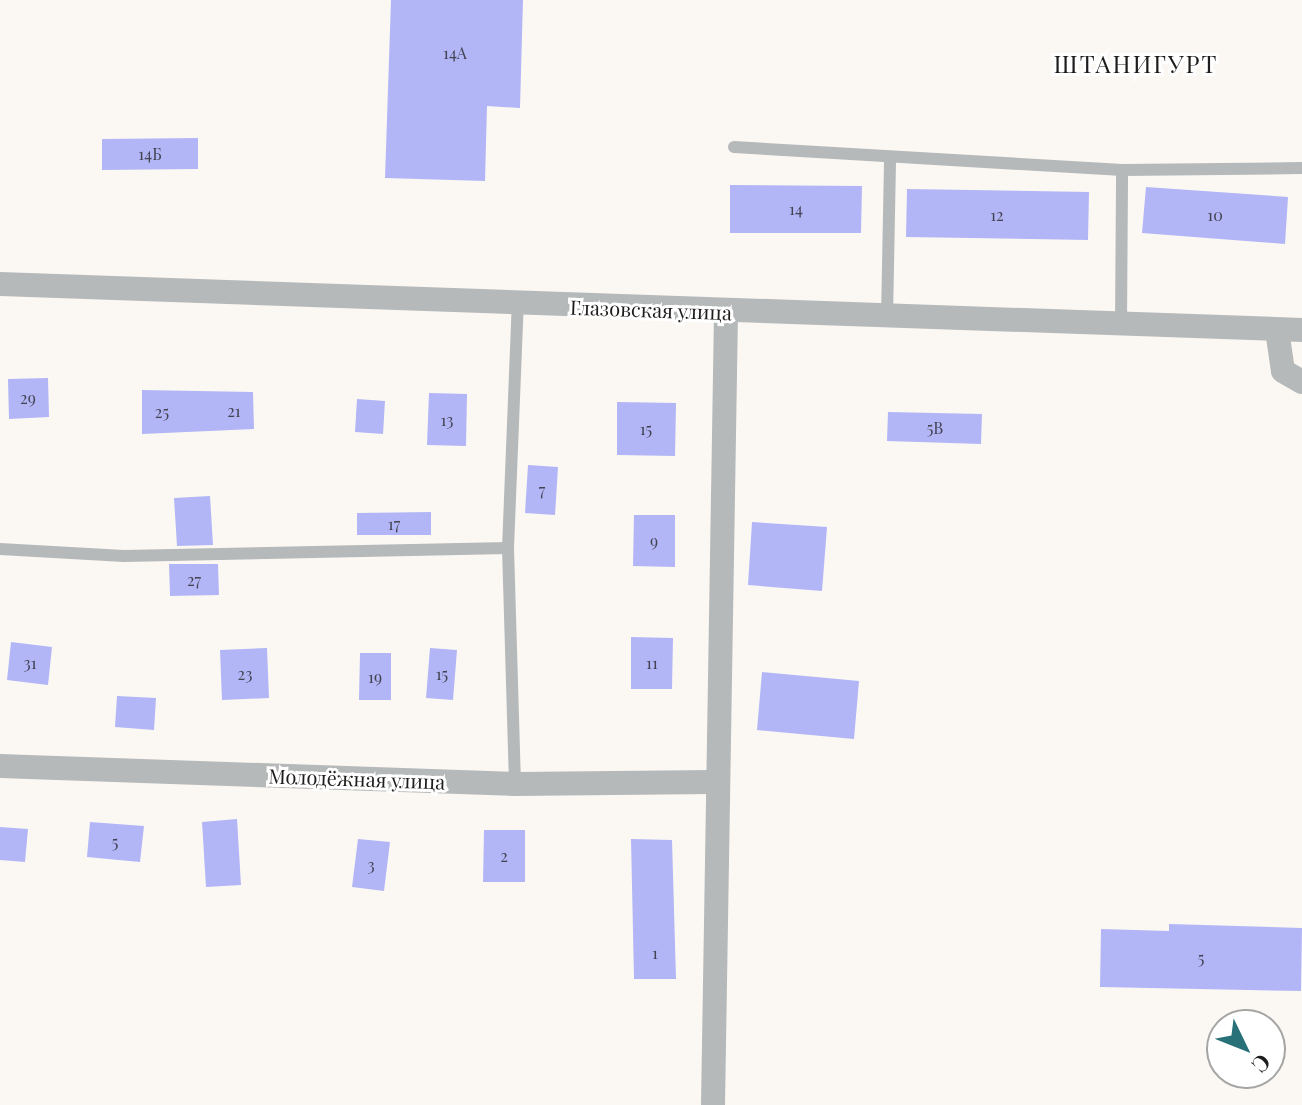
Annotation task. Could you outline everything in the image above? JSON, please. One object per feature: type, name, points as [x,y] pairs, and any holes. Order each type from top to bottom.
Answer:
[{"type":"street","name":"Глазовская улица","points":[[0,284],[887,318],[1302,330]]},
{"type":"street","points":[[713,1105],[713,782],[726,312]]},
{"type":"street","points":[[1277,330],[1283,371],[1302,382]]},
{"type":"street","name":"Молодёжная улица","points":[[0,766],[515,784],[713,782]]},
{"type":"lane","points":[[734,147],[890,159],[1122,170],[1302,168]]},
{"type":"lane","points":[[887,318],[890,159]]},
{"type":"lane","points":[[1121,325],[1122,170]]},
{"type":"lane","points":[[515,784],[508,548],[518,304]]},
{"type":"lane","points":[[0,549],[124,556],[508,548]]},
{"type":"building","points":[[391,0],[523,0],[520,108],[487,106],[485,181],[385,178]]},
{"type":"building","points":[[198,138],[198,169],[102,170],[102,139]]},
{"type":"building","points":[[730,185],[862,186],[861,233],[730,233]]},
{"type":"building","points":[[1146,187],[1288,197],[1285,244],[1142,233]]},
{"type":"building","points":[[907,189],[1089,192],[1088,240],[906,237]]},
{"type":"building","points":[[48,378],[49,417],[9,419],[8,379]]},
{"type":"building","points":[[142,390],[253,392],[254,429],[142,434]]},
{"type":"building","points":[[429,393],[467,394],[466,446],[427,445]]},
{"type":"building","points":[[357,399],[385,401],[383,434],[355,432]]},
{"type":"building","points":[[617,402],[676,403],[675,456],[617,455]]},
{"type":"building","points":[[888,412],[982,414],[981,444],[887,441]]},
{"type":"building","points":[[528,465],[558,467],[555,515],[525,513]]},
{"type":"building","points":[[210,496],[213,545],[177,546],[174,498]]},
{"type":"building","points":[[431,512],[431,535],[357,535],[357,513]]},
{"type":"building","points":[[634,515],[675,515],[675,567],[633,566]]},
{"type":"building","points":[[752,522],[827,527],[822,591],[748,585]]},
{"type":"building","points":[[169,564],[218,564],[219,595],[170,596]]},
{"type":"building","points":[[631,637],[673,638],[672,689],[631,689]]},
{"type":"building","points":[[11,642],[52,647],[48,685],[7,680]]},
{"type":"building","points":[[267,648],[269,698],[222,700],[220,650]]},
{"type":"building","points":[[430,648],[457,650],[453,700],[426,698]]},
{"type":"building","points":[[360,653],[391,653],[391,700],[359,700]]},
{"type":"building","points":[[762,672],[859,681],[854,739],[757,730]]},
{"type":"building","points":[[117,696],[156,698],[154,730],[115,727]]},
{"type":"building","points":[[237,819],[241,885],[206,887],[202,822]]},
{"type":"building","points":[[90,822],[144,826],[140,862],[87,857]]},
{"type":"building","points":[[0,827],[28,829],[25,862],[0,860]]},
{"type":"building","points":[[484,830],[525,830],[525,882],[483,882]]},
{"type":"building","points":[[358,839],[390,842],[384,891],[352,887]]},
{"type":"building","points":[[631,839],[672,840],[676,979],[634,979]]},
{"type":"building","points":[[1169,924],[1302,928],[1301,991],[1100,987],[1101,929],[1169,931]]},
{"type":"district","name":"ШТАНИГУРТ","points":[[1136,64]]}]
